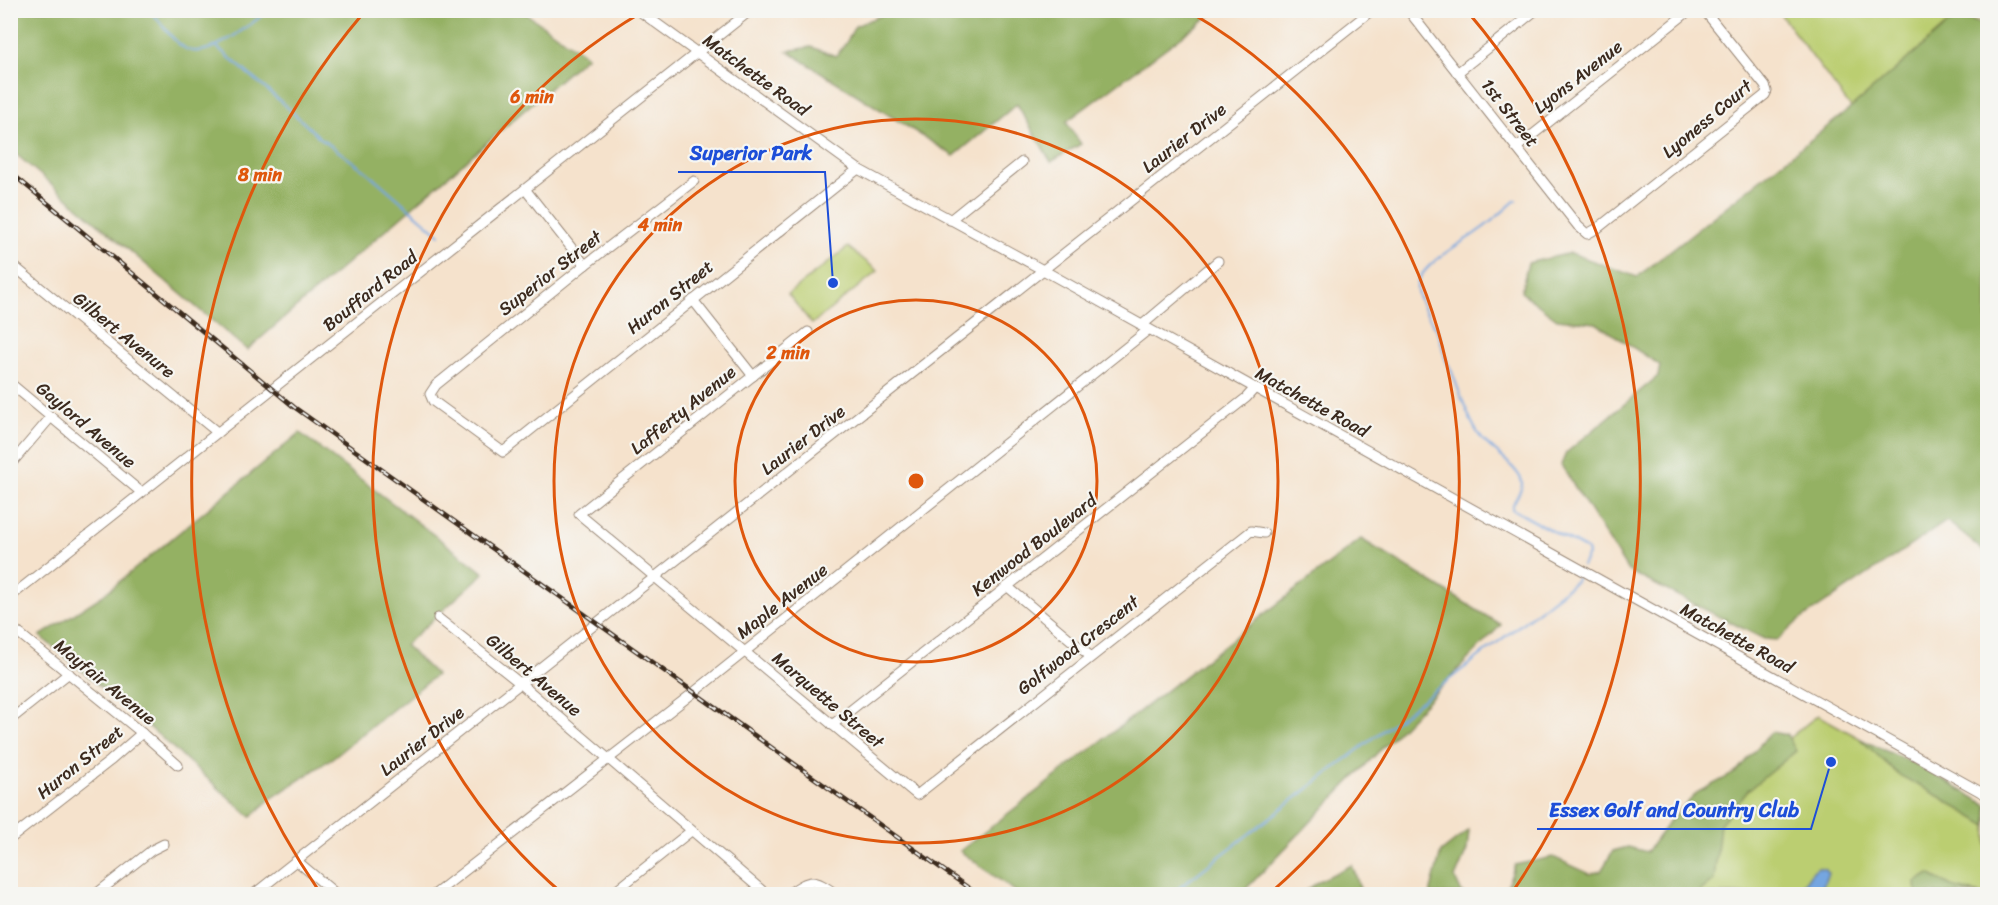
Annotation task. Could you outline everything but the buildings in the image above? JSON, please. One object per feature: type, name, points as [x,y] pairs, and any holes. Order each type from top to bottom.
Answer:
[{"type":"street","name":"Matchette Road","points":[[638,10],[858,170],[1043,270],[1988,796]]},
{"type":"street","name":"Bouffard Road","points":[[10,597],[751,10]]},
{"type":"street","name":"Laurier Drive","points":[[254,894],[1372,10]]},
{"type":"street","name":"1st Street","points":[[1408,10],[1578,226],[1587,234]]},
{"type":"street","points":[[1457,73],[1536,10]]},
{"type":"street","name":"Lyons Avenue","points":[[1516,148],[1690,10]]},
{"type":"street","name":"Lyoness Court","points":[[1587,234],[1598,228],[1765,95],[1767,91],[1765,86],[1704,10]]},
{"type":"street","points":[[950,220],[1023,162]]},
{"type":"street","name":"Huron Street","points":[[503,452],[858,170]]},
{"type":"street","name":"Superior Street","points":[[503,452],[433,401],[430,394],[436,385],[694,181]]},
{"type":"street","points":[[525,189],[585,266]]},
{"type":"street","name":"Maple Avenue","points":[[435,894],[744,651],[1145,328],[1218,261]]},
{"type":"street","name":"Gilbert Avenure","points":[[10,262],[217,432]]},
{"type":"street","points":[[693,300],[753,376]]},
{"type":"street","name":"Lafferty Avenue","points":[[579,514],[808,332]]},
{"type":"street","name":"Gaylord Avenue","points":[[10,383],[141,492]]},
{"type":"street","name":"Kenwood Boulevard","points":[[832,725],[1246,398],[1254,389]]},
{"type":"street","points":[[10,465],[51,417]]},
{"type":"street","name":"Marquette Street","points":[[579,514],[917,795]]},
{"type":"street","name":"Golfwood Crescent","points":[[917,795],[1251,531],[1264,533]]},
{"type":"street","points":[[1008,586],[1090,656]]},
{"type":"street","name":"Gilbert Avenue","points":[[438,618],[521,684],[766,894]]},
{"type":"street","name":"Mayfair Avenue","points":[[10,626],[178,765]]},
{"type":"street","points":[[10,720],[69,673]]},
{"type":"street","name":"Huron Street","points":[[10,839],[142,733]]},
{"type":"street","points":[[612,894],[691,831]]},
{"type":"street","points":[[96,894],[152,850],[164,844]]},
{"type":"street","points":[[297,861],[336,894]]},
{"type":"street","points":[[788,894],[805,882],[820,883],[836,894]]},
{"type":"green space","points":[[11,10],[522,11],[587,56],[247,350],[11,150]]},
{"type":"green space","points":[[1955,10],[1958,15],[1851,108],[1778,11]]},
{"type":"green space","points":[[892,11],[1216,11],[1066,122],[1081,144],[1051,162],[1017,104],[954,156],[787,51],[811,47],[836,56],[855,26]]},
{"type":"green space","points":[[1958,15],[1987,26],[1987,554],[1947,521],[1797,622],[1778,640],[1764,639],[1628,571],[1561,465],[1566,453],[1658,376],[1660,365],[1596,323],[1557,319],[1521,292],[1528,263],[1571,253],[1637,277],[1851,108]]},
{"type":"green space","points":[[848,247],[878,271],[812,324],[788,294]]},
{"type":"green space","points":[[300,433],[484,573],[405,645],[436,675],[331,759],[269,800],[251,817],[155,732],[40,636],[102,596]]},
{"type":"green space","points":[[1361,539],[1501,625],[1241,894],[1019,894],[960,851]]},
{"type":"green space","points":[[1818,715],[1987,809],[1987,894],[1593,894]]},
{"type":"green space","points":[[1771,732],[1787,735],[1796,751],[1748,790],[1720,824],[1714,880],[1697,894],[1607,894],[1603,892],[1600,894],[1504,894],[1515,865],[1553,857],[1590,874],[1601,871],[1613,851],[1628,847],[1647,852],[1671,819],[1698,792],[1735,773]]},
{"type":"green space","points":[[1860,739],[1915,764],[1987,805],[1987,826],[1899,775]]},
{"type":"green space","points":[[1469,830],[1467,850],[1455,878],[1462,893],[1465,894],[1430,894],[1441,852]]},
{"type":"green space","points":[[1352,865],[1362,894],[1301,894],[1321,880]]},
{"type":"green space","points":[[1929,874],[1955,888],[1981,894],[1917,894],[1916,882]]},
{"type":"water","points":[[1818,867],[1825,869],[1828,873],[1820,894],[1796,894],[1813,871]]},
{"type":"waterway","points":[[150,10],[176,41],[186,49],[195,51],[217,46],[269,10]]},
{"type":"waterway","points":[[216,46],[319,137],[367,172],[440,235]]},
{"type":"waterway","points":[[1516,200],[1487,225],[1430,265],[1422,274],[1417,291],[1423,307],[1438,332],[1445,359],[1477,432],[1521,478],[1522,486],[1512,509],[1587,550],[1588,555],[1582,566]]},
{"type":"waterway","points":[[1171,894],[1542,608],[1576,581],[1580,571]]},
{"type":"railway","points":[[10,172],[294,407],[977,894]]},
{"type":"place","name":"Superior Park","points":[[833,283]]},
{"type":"place","name":"Essex Golf and Country Club","points":[[1831,762]]}]
